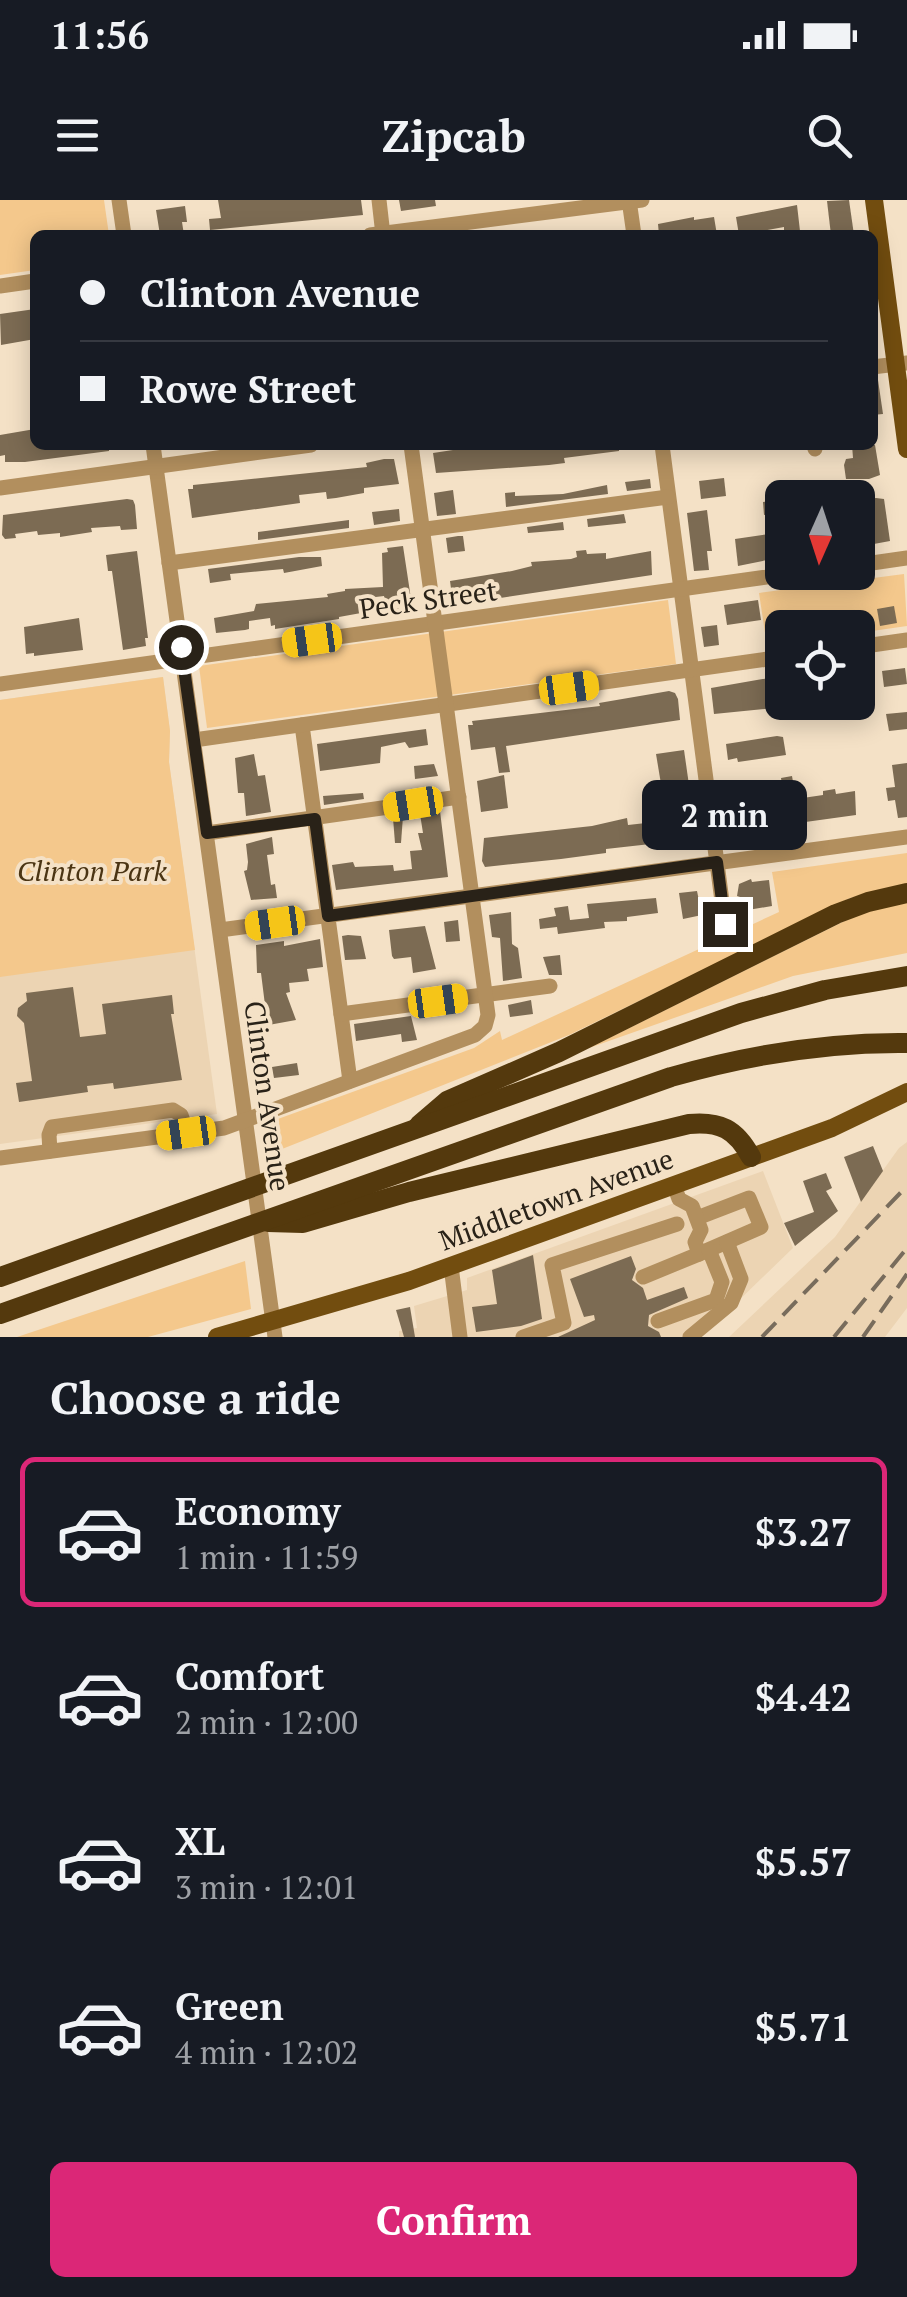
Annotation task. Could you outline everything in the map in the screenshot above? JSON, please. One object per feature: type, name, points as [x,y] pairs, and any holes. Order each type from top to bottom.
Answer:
[{"type":"highway","points":[[416,1129],[447,1101],[559,1052],[844,910],[907,893]]},
{"type":"highway","points":[[0,1277],[740,1013],[826,990],[907,976]]},
{"type":"highway","points":[[0,1314],[274,1220],[626,1091],[704,1068],[795,1049],[907,1043]]},
{"type":"highway","points":[[274,1220],[303,1223],[409,1192],[689,1124],[714,1124],[732,1130],[751,1157]]},
{"type":"main road","points":[[874,200],[901,364],[907,450]]},
{"type":"main road","name":"Middletown Avenue","points":[[217,1337],[274,1329],[676,1192],[751,1157],[848,1121],[907,1092]]},
{"type":"street","points":[[119,200],[123,230]]},
{"type":"street","points":[[378,200],[379,230]]},
{"type":"street","points":[[410,230],[634,201],[634,230]]},
{"type":"street","points":[[0,286],[30,282]]},
{"type":"street","name":"Clinton Avenue","points":[[154,450],[274,1329]]},
{"type":"street","points":[[0,488],[274,450]]},
{"type":"street","points":[[0,1158],[224,1128],[475,1035],[485,1026],[488,1015],[412,450]]},
{"type":"street","points":[[663,450],[725,924]]},
{"type":"street","points":[[170,563],[668,496]]},
{"type":"street","points":[[875,563],[907,558]]},
{"type":"street","name":"Peck Street","points":[[0,684],[765,578]]},
{"type":"street","points":[[875,645],[907,640]]},
{"type":"street","points":[[194,740],[765,659]]},
{"type":"street","points":[[302,725],[350,1081]]},
{"type":"street","points":[[207,833],[459,798]]},
{"type":"street","points":[[220,930],[907,837]]},
{"type":"street","points":[[341,1014],[550,986]]},
{"type":"street","points":[[50,1152],[52,1127],[173,1110],[181,1115],[186,1133]]},
{"type":"street","points":[[658,1321],[716,1300],[722,1282],[701,1249],[682,1238],[672,1212],[676,1192],[692,1206],[701,1230],[701,1249]]},
{"type":"street","points":[[642,1277],[760,1227],[749,1198],[697,1218]]},
{"type":"street","points":[[523,1337],[564,1323],[552,1265],[677,1224]]},
{"type":"street","points":[[690,1337],[731,1303],[740,1279],[727,1242]]},
{"type":"street","points":[[452,1266],[460,1337]]},
{"type":"shaded area","points":[[163,677],[170,731],[169,762],[217,1114],[0,1144],[0,700]]},
{"type":"shaded area","points":[[907,1142],[907,1308],[885,1337],[729,1337],[835,1237]]},
{"type":"shaded area","points":[[763,1171],[793,1248],[701,1337],[399,1337],[399,1331],[417,1328],[414,1306],[467,1290],[467,1278]]},
{"type":"green space","points":[[0,200],[104,200],[108,230],[30,230],[30,271],[0,275]]},
{"type":"green space","points":[[904,574],[907,626],[875,631],[875,610],[765,610],[765,633],[759,593],[875,590],[875,578]]},
{"type":"green space","points":[[668,600],[676,664],[207,728],[199,666]]},
{"type":"green space","name":"Clinton Park","points":[[163,677],[170,731],[169,762],[195,950],[0,977],[0,700]]},
{"type":"green space","points":[[907,853],[907,886],[850,898],[569,1035],[272,1153],[264,1124],[474,1048],[500,1031],[502,1040],[779,912],[772,872]]},
{"type":"green space","points":[[907,901],[907,953],[793,976],[589,1048],[871,908]]},
{"type":"green space","points":[[245,1261],[251,1309],[148,1337],[17,1337]]},
{"type":"building","points":[[218,200],[361,200],[363,215],[210,230],[209,219],[221,218]]},
{"type":"building","points":[[399,200],[435,200],[436,206],[401,211]]},
{"type":"building","points":[[849,200],[853,230],[830,230],[827,201]]},
{"type":"building","points":[[797,205],[800,230],[738,230],[736,217]]},
{"type":"building","points":[[185,206],[187,222],[182,222],[183,230],[159,230],[156,210]]},
{"type":"building","points":[[714,217],[716,230],[659,230],[658,224]]},
{"type":"building","points":[[30,310],[30,340],[1,345],[0,314]]},
{"type":"building","points":[[878,380],[883,414],[878,414]]},
{"type":"building","points":[[30,430],[30,450],[109,451],[5,462],[5,455],[0,456],[0,435]]},
{"type":"building","points":[[619,450],[564,458],[565,463],[436,473],[433,453]]},
{"type":"building","points":[[852,450],[876,450],[880,475],[846,479],[846,459],[853,458]]},
{"type":"building","points":[[394,459],[399,484],[364,488],[364,493],[327,499],[326,492],[299,495],[300,503],[192,518],[188,489],[193,489],[193,485],[367,467],[366,463]]},
{"type":"building","points":[[724,478],[726,496],[701,499],[699,481]]},
{"type":"building","points":[[650,479],[651,488],[627,491],[625,482]]},
{"type":"building","points":[[607,485],[608,494],[506,507],[505,493],[563,494]]},
{"type":"building","points":[[453,490],[456,514],[437,516],[434,493]]},
{"type":"building","points":[[875,498],[884,499],[890,541],[875,544]]},
{"type":"building","points":[[127,499],[135,505],[137,529],[91,528],[92,532],[60,537],[60,533],[38,535],[37,531],[15,534],[16,538],[5,539],[2,535],[3,515]]},
{"type":"building","points":[[399,509],[400,521],[374,525],[372,512]]},
{"type":"building","points":[[707,510],[712,551],[707,551],[709,570],[694,571],[687,513]]},
{"type":"building","points":[[624,514],[626,523],[588,527],[587,519]]},
{"type":"building","points":[[349,520],[349,528],[258,540],[258,532]]},
{"type":"building","points":[[563,522],[564,530],[528,533],[527,527]]},
{"type":"building","points":[[765,535],[765,560],[738,566],[735,539]]},
{"type":"building","points":[[463,536],[465,551],[448,553],[446,538]]},
{"type":"building","points":[[403,546],[413,612],[388,615],[384,596],[359,599],[361,613],[339,619],[275,629],[270,618],[249,621],[249,629],[216,633],[214,618],[254,611],[256,604],[328,597],[327,594],[345,589],[383,587],[382,553],[388,552],[387,548]]},
{"type":"building","points":[[586,550],[587,554],[606,553],[606,559],[651,551],[652,575],[454,603],[450,581],[512,571],[532,566],[531,562],[571,559],[577,557],[576,551]]},
{"type":"building","points":[[137,551],[148,638],[146,646],[123,650],[112,571],[108,571],[106,555]]},
{"type":"building","points":[[321,557],[322,566],[284,573],[283,569],[230,574],[231,580],[210,583],[208,569]]},
{"type":"building","points":[[758,600],[761,620],[727,625],[724,605]]},
{"type":"building","points":[[894,606],[897,623],[880,626],[877,609]]},
{"type":"building","points":[[79,618],[83,650],[26,654],[24,627]]},
{"type":"building","points":[[717,625],[719,645],[704,647],[701,627]]},
{"type":"building","points":[[905,668],[907,684],[884,687],[882,671]]},
{"type":"building","points":[[765,679],[765,709],[714,714],[711,688]]},
{"type":"building","points":[[669,691],[678,699],[680,720],[506,746],[510,772],[499,773],[495,747],[471,750],[468,725],[473,725],[472,721],[600,706],[599,703]]},
{"type":"building","points":[[907,712],[907,729],[889,731],[886,714]]},
{"type":"building","points":[[426,729],[428,745],[409,748],[405,742],[381,747],[380,763],[320,771],[317,744]]},
{"type":"building","points":[[783,737],[786,755],[728,760],[726,744]]},
{"type":"building","points":[[684,750],[689,785],[662,790],[656,754]]},
{"type":"building","points":[[254,754],[258,776],[265,775],[271,812],[246,816],[244,793],[238,793],[235,758]]},
{"type":"building","points":[[907,763],[907,817],[898,818],[895,800],[888,801],[886,788],[895,787],[892,765]]},
{"type":"building","points":[[434,764],[438,776],[415,779],[414,766]]},
{"type":"building","points":[[504,775],[508,808],[481,812],[477,781]]},
{"type":"building","points":[[792,776],[796,799],[835,789],[836,794],[855,791],[856,815],[733,832],[728,808],[733,808],[730,782],[739,781],[742,802],[784,796],[781,778]]},
{"type":"building","points":[[363,793],[364,799],[324,805],[323,796]]},
{"type":"building","points":[[440,811],[448,877],[336,890],[332,865],[353,862],[355,867],[393,865],[394,871],[412,869],[410,851],[422,850],[418,833],[423,833],[420,814]]},
{"type":"building","points":[[690,812],[695,839],[485,867],[482,861],[484,838],[592,826],[627,818],[628,825],[655,822],[654,817]]},
{"type":"building","points":[[403,816],[401,843],[395,843],[393,818]]},
{"type":"building","points":[[272,837],[274,854],[267,855],[277,898],[251,900],[244,871],[248,862],[246,844]]},
{"type":"building","points":[[751,879],[769,880],[772,906],[742,911],[737,896],[739,884]]},
{"type":"building","points":[[697,891],[702,915],[683,919],[679,893]]},
{"type":"building","points":[[656,898],[658,913],[604,922],[605,928],[558,934],[557,927],[540,929],[539,919],[556,916],[554,908],[568,906],[570,920],[589,918],[587,904]]},
{"type":"building","points":[[511,912],[512,944],[518,948],[522,978],[503,981],[500,938],[492,937],[489,915]]},
{"type":"building","points":[[458,920],[460,941],[446,942],[444,922]]},
{"type":"building","points":[[425,926],[436,969],[413,973],[411,957],[392,956],[389,930]]},
{"type":"building","points":[[342,936],[361,936],[366,959],[345,960]]},
{"type":"building","points":[[320,939],[323,967],[307,969],[309,981],[289,983],[290,992],[286,993],[296,1020],[263,1026],[262,1013],[266,1013],[261,973],[257,973],[256,945],[284,941],[284,946]]},
{"type":"building","points":[[560,955],[562,975],[549,975],[543,957]]},
{"type":"building","points":[[73,987],[80,1037],[106,1034],[102,1004],[172,995],[171,1014],[182,1080],[114,1089],[113,1083],[87,1086],[88,1092],[19,1102],[16,1083],[32,1081],[24,1023],[17,1016],[18,1008],[27,1001],[26,993]]},
{"type":"building","points":[[531,1000],[533,1014],[510,1017],[508,1005]]},
{"type":"building","points":[[411,1016],[417,1040],[402,1042],[401,1034],[356,1041],[354,1024]]},
{"type":"building","points":[[297,1063],[299,1075],[274,1078],[272,1067]]},
{"type":"building","points":[[873,1146],[883,1171],[861,1202],[844,1157]]},
{"type":"building","points":[[826,1173],[832,1188],[826,1191],[838,1211],[795,1246],[784,1223],[814,1212],[803,1181]]},
{"type":"building","points":[[533,1255],[542,1319],[476,1332],[472,1307],[497,1304],[492,1270]]},
{"type":"building","points":[[631,1256],[636,1269],[632,1280],[643,1288],[647,1300],[684,1287],[688,1298],[649,1315],[648,1326],[661,1337],[558,1337],[595,1320],[594,1315],[584,1317],[570,1279]]},
{"type":"building","points":[[410,1307],[415,1337],[404,1337],[396,1310]]},
{"type":"railway","points":[[762,1337],[907,1186]]},
{"type":"railway","points":[[834,1337],[907,1248]]},
{"type":"railway","points":[[863,1337],[907,1274]]},
{"type":"route","points":[[181,647],[207,833],[315,819],[328,916],[717,862],[725,924]]}]
